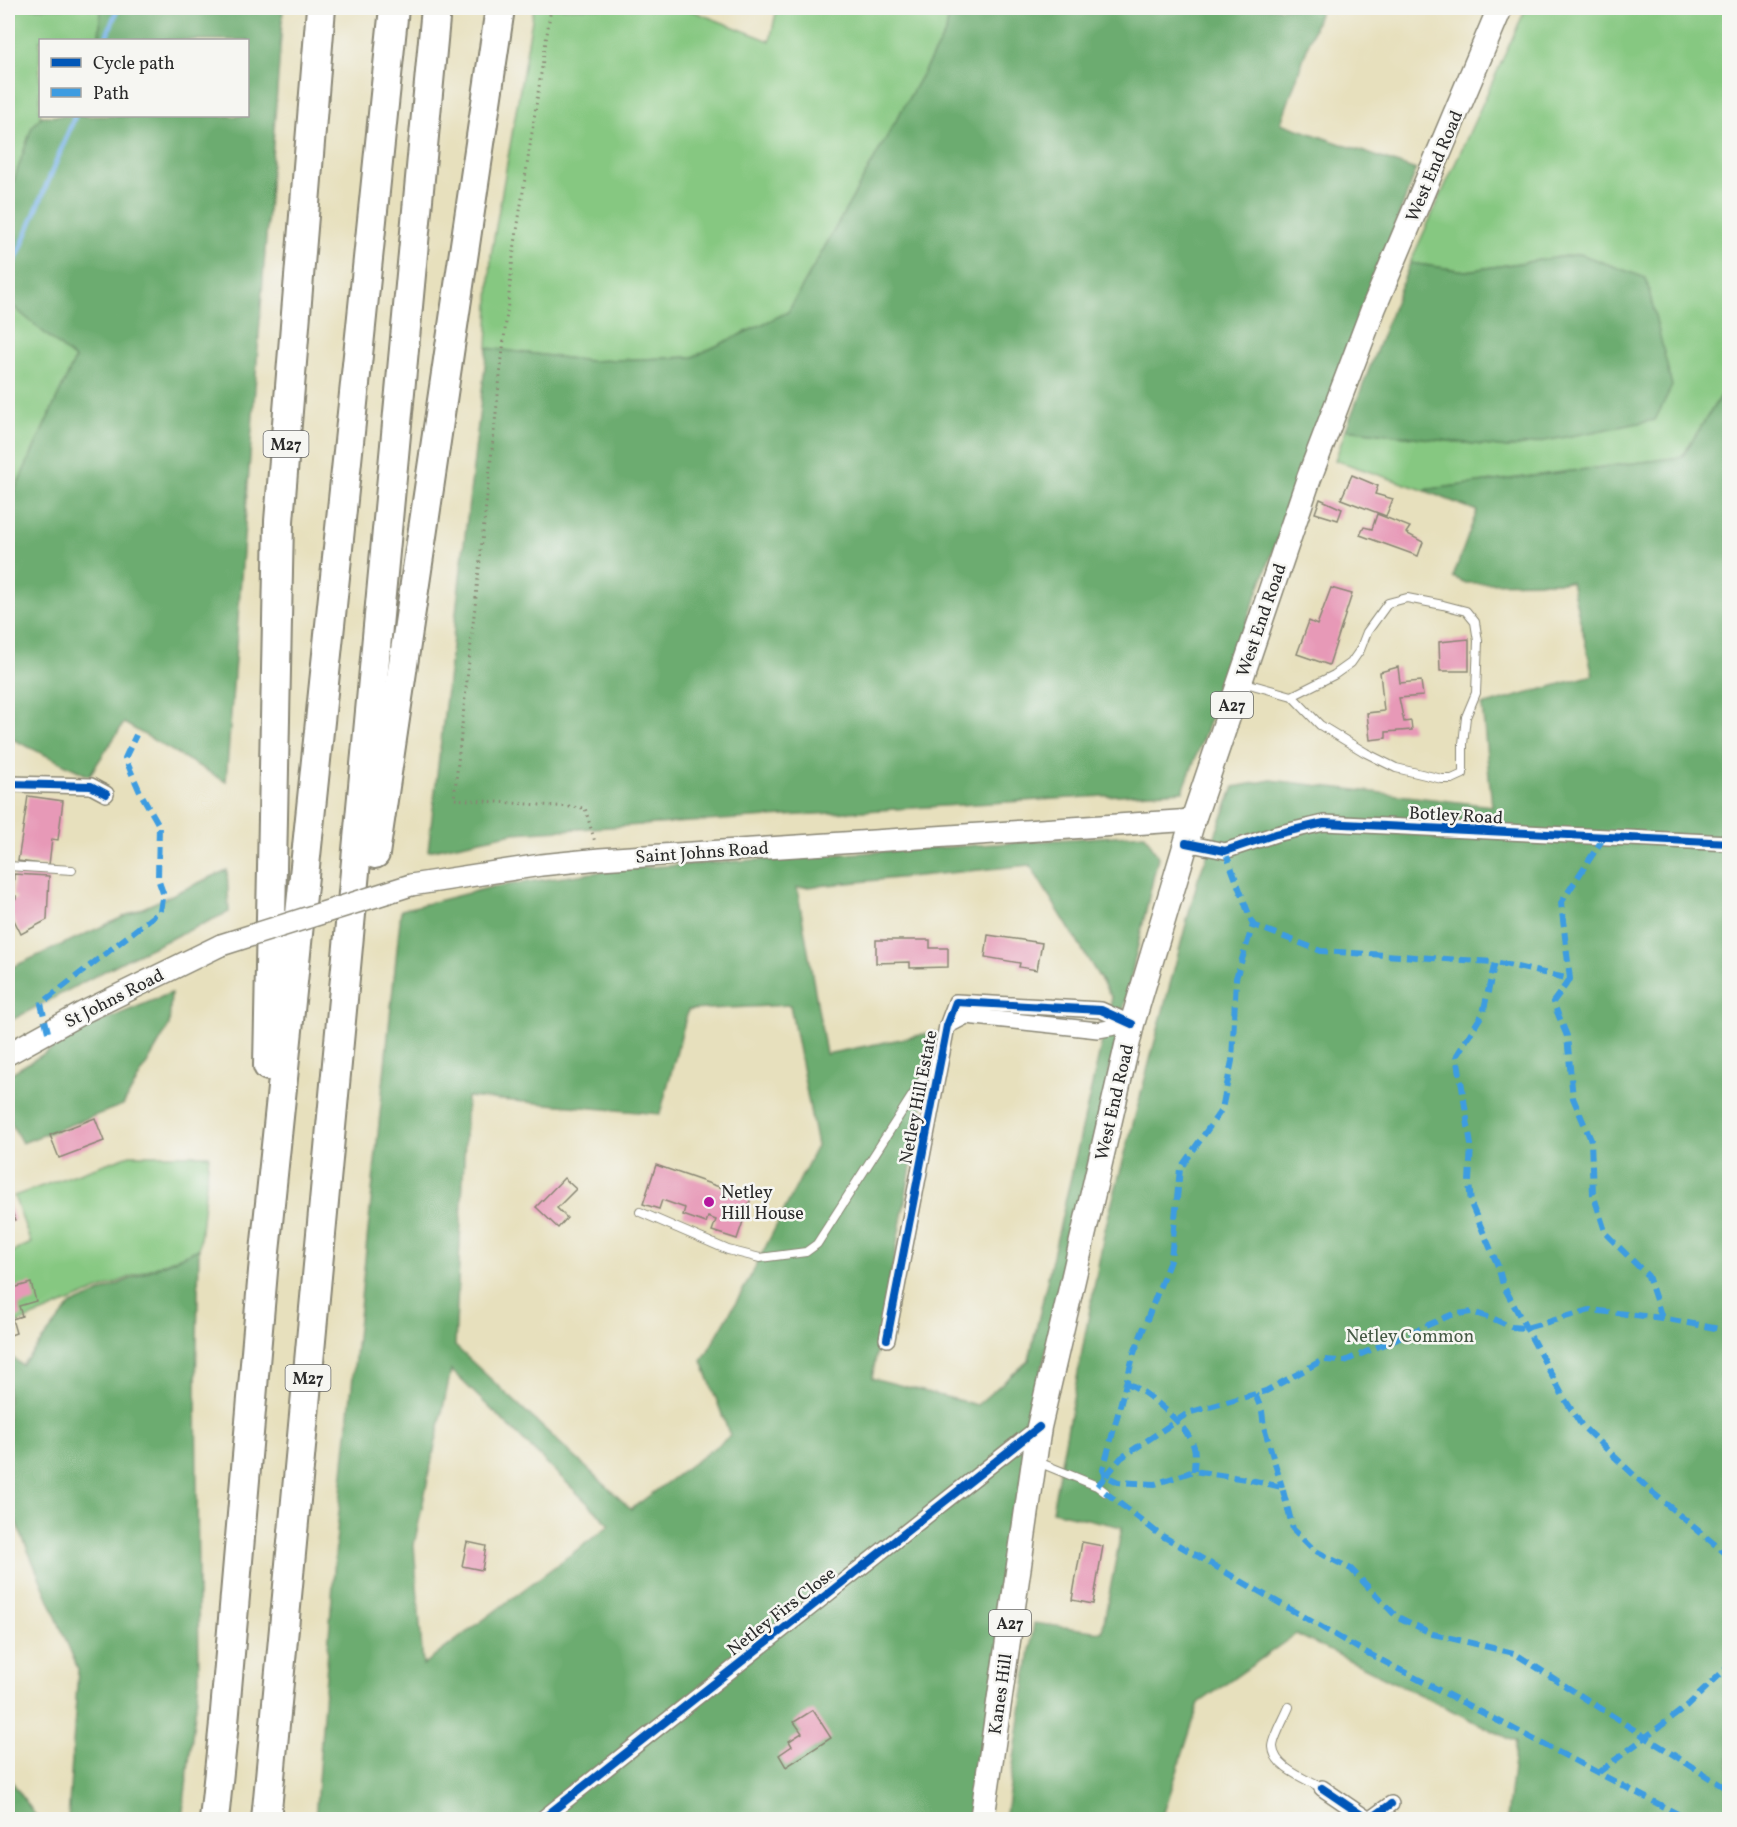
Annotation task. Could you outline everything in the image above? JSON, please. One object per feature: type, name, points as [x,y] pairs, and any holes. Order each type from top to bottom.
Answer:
[{"type":"highway","name":"M27","points":[[263,1271],[279,520],[321,8]]},
{"type":"highway","name":"M27","points":[[214,1820],[263,1271],[394,8]]},
{"type":"highway","name":"M27","points":[[266,1820],[436,8]]},
{"type":"highway","name":"M27","points":[[328,1178],[500,8]]},
{"type":"main road","name":"West End Road","points":[[1039,1427],[1132,1024],[1193,820],[1309,478],[1370,317],[1500,8]]},
{"type":"main road","name":"Saint Johns Road","points":[[221,945],[411,885],[541,865],[600,859],[1193,820]]},
{"type":"main road","name":"St Johns Road","points":[[8,1054],[84,1012],[221,945]]},
{"type":"main road","name":"Kanes Hill","points":[[982,1820],[1039,1427]]},
{"type":"street","points":[[8,784],[91,786],[106,794]]},
{"type":"street","name":"Botley Road","points":[[1186,843],[1225,851],[1276,834],[1324,823],[1730,843]]},
{"type":"street","name":"Netley Hill Estate","points":[[887,1339],[947,1026],[966,1016],[1098,1030],[1132,1024]]},
{"type":"street","name":"Netley Firs Close","points":[[541,1820],[1039,1427]]},
{"type":"street","points":[[1322,1788],[1369,1820],[1391,1804]]},
{"type":"lane","points":[[1240,681],[1293,696],[1320,725],[1396,768],[1442,779],[1452,779],[1463,774],[1466,717],[1476,693],[1478,652],[1475,622],[1466,611],[1407,598],[1388,603],[1367,632],[1360,650],[1351,663],[1334,675],[1293,696]]},
{"type":"lane","points":[[8,866],[72,870]]},
{"type":"lane","points":[[640,1212],[728,1250],[760,1258],[806,1252],[817,1244],[943,1048]]},
{"type":"lane","points":[[1034,1461],[1097,1486],[1105,1492]]},
{"type":"lane","points":[[1289,1707],[1273,1745],[1275,1756],[1281,1764],[1322,1788]]},
{"type":"path","points":[[551,8],[513,256],[454,799],[585,808],[600,859]]},
{"type":"green space","points":[[8,8],[101,8],[99,39],[39,39],[39,117],[41,117],[32,127],[8,198]]},
{"type":"green space","points":[[101,8],[283,8],[226,782],[124,723],[89,776],[8,737],[8,505],[75,359],[8,302],[8,198],[32,127],[41,117],[249,117],[249,39],[99,39]]},
{"type":"green space","points":[[534,8],[685,8],[770,41],[777,8],[950,8],[946,32],[788,312],[693,357],[590,361],[487,348],[491,255]]},
{"type":"green space","points":[[950,8],[1321,8],[1281,123],[1416,170],[1183,791],[514,833],[428,851],[487,348],[590,361],[693,357],[788,312],[946,32]]},
{"type":"green space","points":[[1526,8],[1729,8],[1729,382],[1682,457],[1423,490],[1335,460],[1346,429],[1508,448],[1580,254],[1466,271],[1410,263]]},
{"type":"green space","points":[[1580,254],[1646,278],[1672,386],[1655,420],[1508,448],[1346,429],[1410,263],[1466,271]]},
{"type":"green space","points":[[8,302],[75,359],[8,505]]},
{"type":"green space","name":"Netley Common","points":[[1729,382],[1729,1819],[1507,1819],[1516,1742],[1296,1634],[1199,1703],[1162,1819],[1005,1820],[1034,1623],[1102,1632],[1122,1527],[1052,1511],[1105,1229],[1198,879],[1234,787],[1271,780],[1492,806],[1482,706],[1593,675],[1571,582],[1466,583],[1453,577],[1477,511],[1423,490],[1682,457]]},
{"type":"green space","points":[[1145,834],[1158,857],[1040,1377],[973,1819],[315,1820],[337,1531],[401,910],[492,887],[621,869]],"holes":[[[1030,865],[1112,998],[1029,1360],[977,1405],[872,1378],[936,1032],[826,1054],[797,888]],[[790,1005],[817,1146],[746,1285],[702,1361],[730,1436],[631,1509],[455,1346],[467,1097],[660,1114],[688,1010]],[[451,1370],[610,1525],[423,1665],[414,1545]]]},
{"type":"green space","points":[[227,870],[229,912],[129,958],[8,1022],[8,969]]},
{"type":"green space","points":[[171,993],[169,1026],[123,1105],[22,1143],[8,1117],[8,1075],[93,1025]]},
{"type":"green space","points":[[130,1155],[209,1155],[199,1249],[8,1327],[8,1254],[31,1243],[14,1196]]},
{"type":"green space","points":[[199,1249],[196,1389],[199,1680],[182,1819],[68,1819],[78,1669],[8,1503],[8,1354],[22,1365],[71,1305]]},
{"type":"green space","points":[[8,1776],[38,1819],[8,1819]]},
{"type":"building","points":[[1352,475],[1378,486],[1375,494],[1393,499],[1386,516],[1341,499]]},
{"type":"building","points":[[1320,499],[1342,509],[1338,520],[1315,513]]},
{"type":"building","points":[[1377,514],[1410,527],[1406,533],[1423,542],[1418,556],[1360,535],[1364,527],[1372,529]]},
{"type":"building","points":[[1331,588],[1352,594],[1329,665],[1297,654],[1309,621],[1317,625]]},
{"type":"building","points":[[1469,639],[1469,671],[1440,671],[1439,642]]},
{"type":"building","points":[[1398,667],[1400,683],[1421,681],[1423,696],[1399,698],[1404,722],[1411,721],[1412,730],[1386,732],[1386,738],[1370,740],[1367,713],[1384,711],[1380,672]]},
{"type":"building","points":[[28,796],[63,801],[58,840],[52,839],[49,865],[18,861]]},
{"type":"building","points":[[14,874],[49,876],[47,920],[21,934],[8,908],[8,903],[16,899],[16,896],[13,896]]},
{"type":"building","points":[[988,935],[1042,943],[1037,970],[1019,967],[1020,963],[985,957]]},
{"type":"building","points":[[876,940],[930,940],[930,948],[948,948],[948,967],[910,968],[910,962],[876,963]]},
{"type":"building","points":[[95,1118],[104,1141],[59,1158],[50,1135]]},
{"type":"building","name":"Netley Hill House","points":[[656,1165],[751,1198],[737,1239],[712,1231],[716,1220],[708,1217],[706,1223],[683,1215],[685,1208],[662,1200],[659,1209],[643,1204]]},
{"type":"building","points":[[564,1178],[576,1189],[557,1208],[567,1218],[558,1228],[536,1207]]},
{"type":"building","points":[[8,1201],[15,1220],[8,1224]]},
{"type":"building","points":[[10,1275],[13,1288],[31,1283],[36,1301],[19,1306],[22,1316],[12,1319],[16,1333],[8,1336],[8,1276]]},
{"type":"building","points":[[467,1542],[486,1546],[482,1570],[462,1566]]},
{"type":"building","points":[[1082,1542],[1103,1546],[1093,1604],[1072,1600]]},
{"type":"building","points":[[813,1710],[831,1738],[786,1767],[779,1755],[792,1746],[789,1741],[802,1733],[794,1722]]},
{"type":"waterway","points":[[105,39],[118,8]]},
{"type":"waterway","points":[[8,266],[12,265],[19,252],[75,117]]},
{"type":"marked path","points":[[48,1032],[41,1004],[160,911],[163,893],[158,879],[159,825],[140,792],[125,758],[136,735]]},
{"type":"marked path","points":[[1604,837],[1561,903],[1570,979],[1495,962],[1483,1013],[1457,1055],[1471,1145],[1469,1182],[1471,1204],[1498,1266],[1503,1285],[1564,1398],[1582,1426],[1653,1493],[1730,1557]]},
{"type":"marked path","points":[[1225,851],[1253,925]]},
{"type":"marked path","points":[[1106,1476],[1103,1470],[1134,1353],[1171,1258],[1180,1169],[1222,1109],[1232,1061],[1236,978],[1253,925],[1321,951],[1495,962]]},
{"type":"marked path","points":[[1570,979],[1553,1002],[1567,1036],[1573,1098],[1591,1140],[1593,1194],[1606,1234],[1648,1276],[1662,1318]]},
{"type":"marked path","points":[[1106,1476],[1121,1458],[1188,1413],[1266,1391],[1323,1360],[1345,1361],[1451,1315],[1472,1312],[1511,1327],[1526,1328],[1590,1310],[1662,1318],[1730,1331]]},
{"type":"marked path","points":[[1127,1383],[1156,1401],[1184,1429],[1194,1447],[1194,1471]]},
{"type":"marked path","points":[[1255,1394],[1262,1411],[1264,1427],[1282,1487]]},
{"type":"marked path","points":[[1097,1486],[1106,1476],[1118,1482],[1155,1484],[1194,1471],[1282,1487],[1293,1529],[1314,1550],[1351,1569],[1396,1616],[1433,1634],[1514,1653],[1730,1791]]},
{"type":"marked path","points":[[1105,1492],[1159,1534],[1356,1647],[1689,1820]]},
{"type":"marked path","points":[[1599,1772],[1686,1707],[1730,1665]]},
{"type":"cycle path","points":[[8,784],[91,786],[106,794]]},
{"type":"cycle path","points":[[1186,843],[1225,851],[1276,834],[1324,823],[1730,843]]},
{"type":"cycle path","points":[[887,1339],[947,1026],[956,1002],[1101,1010],[1132,1024]]},
{"type":"cycle path","points":[[541,1820],[1039,1427]]},
{"type":"cycle path","points":[[1322,1788],[1369,1820],[1391,1804]]},
{"type":"place","name":"Netley Hill House","points":[[709,1202]]}]
